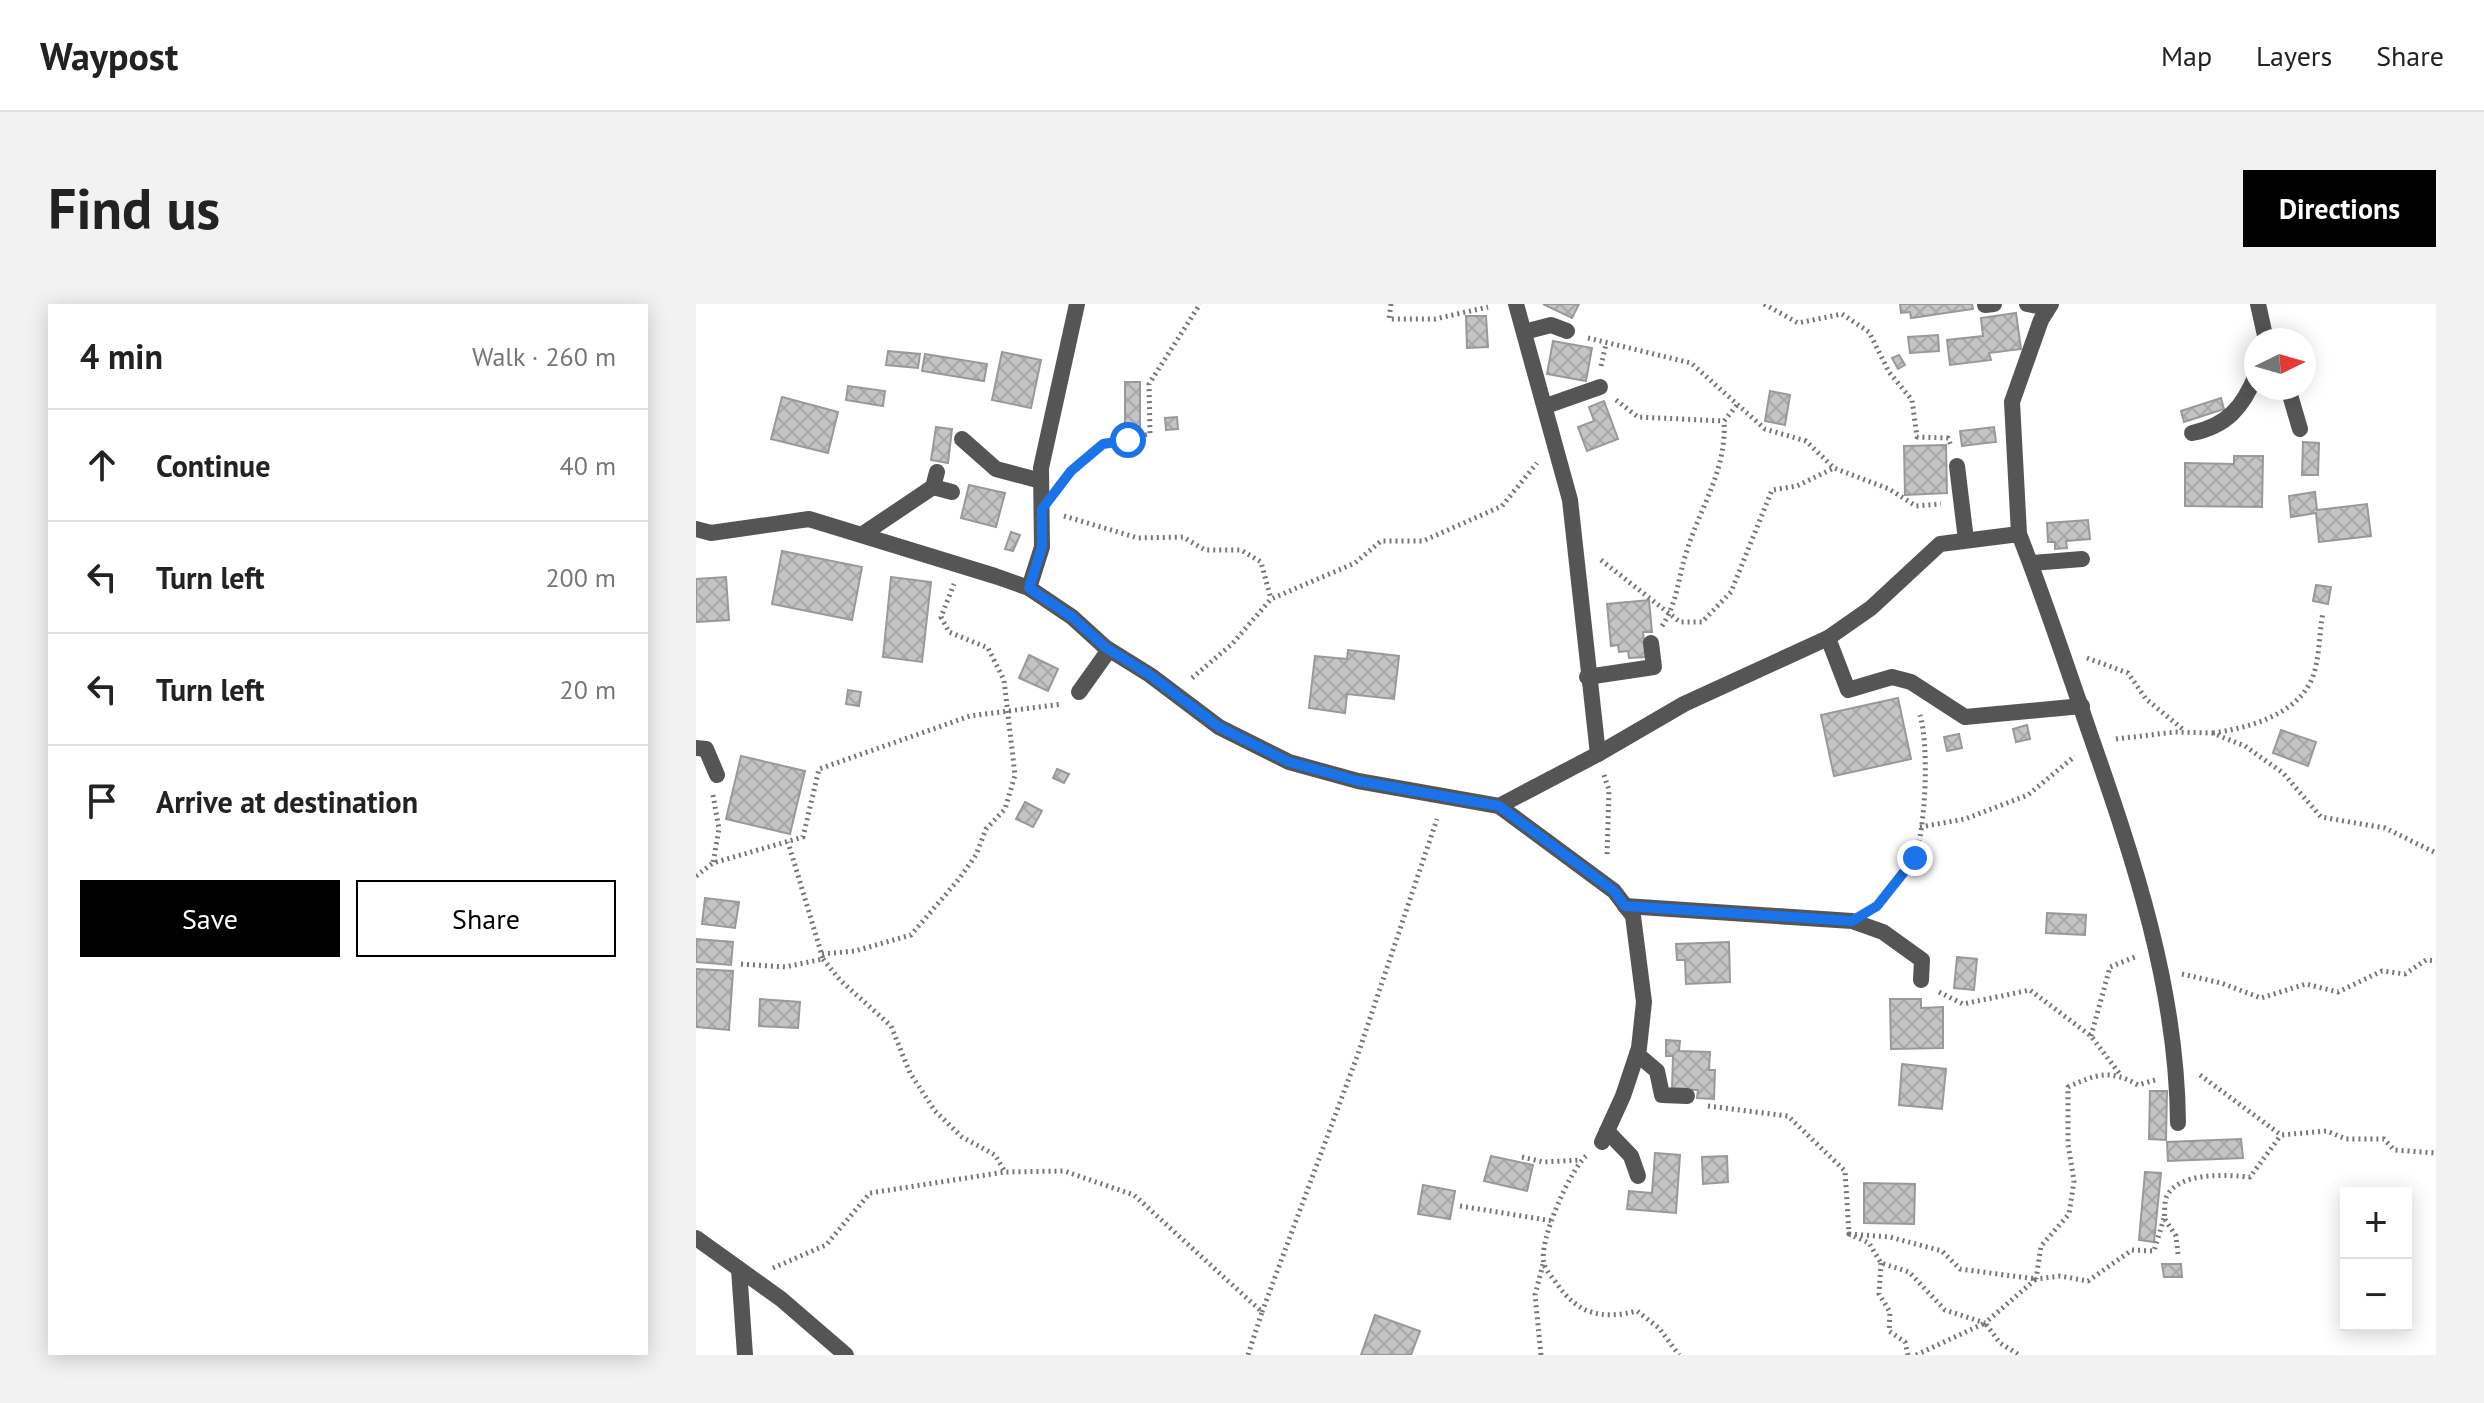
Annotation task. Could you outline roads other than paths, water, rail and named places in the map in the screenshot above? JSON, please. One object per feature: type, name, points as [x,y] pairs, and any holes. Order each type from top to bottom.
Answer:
[{"type":"street","points":[[1029,588],[1042,547],[1041,481],[1077,304]]},
{"type":"street","points":[[1516,304],[1570,500],[1587,677],[1598,754]]},
{"type":"street","points":[[2027,304],[2049,306],[2012,402],[2019,534],[2064,649],[2144,896],[2178,1073],[2178,1123]]},
{"type":"street","points":[[2258,304],[2264,328]]},
{"type":"street","points":[[1524,332],[1551,325],[1567,331]]},
{"type":"street","points":[[1546,406],[1600,387]]},
{"type":"street","points":[[2192,433],[2216,428],[2237,411],[2244,398]]},
{"type":"street","points":[[2292,400],[2300,429]]},
{"type":"street","points":[[962,439],[996,469],[1041,481]]},
{"type":"street","points":[[1957,466],[1966,540]]},
{"type":"street","points":[[863,534],[935,479],[952,492]]},
{"type":"street","points":[[696,529],[711,533],[809,519],[1029,588],[1072,617],[1109,650],[1219,727],[1289,762],[1358,781],[1499,806],[1614,891],[1633,916],[1644,1002],[1637,1054],[1605,1136],[1631,1156],[1638,1176]]},
{"type":"street","points":[[1499,806],[1684,704],[1828,638],[1871,608],[1940,544],[2019,534]]},
{"type":"street","points":[[2031,563],[2082,559]]},
{"type":"street","points":[[1828,638],[1848,690],[1892,677],[1911,682],[1965,717],[2082,706]]},
{"type":"street","points":[[1587,677],[1654,667],[1651,643]]},
{"type":"street","points":[[1079,692],[1109,650]]},
{"type":"street","points":[[696,748],[706,749],[717,775]]},
{"type":"street","points":[[1625,906],[1852,921],[1883,932],[1922,960],[1921,980]]},
{"type":"street","points":[[1637,1054],[1657,1071],[1662,1095],[1687,1096]]},
{"type":"street","points":[[696,1238],[745,1273],[846,1355]]},
{"type":"street","points":[[745,1273],[745,1355]]}]
